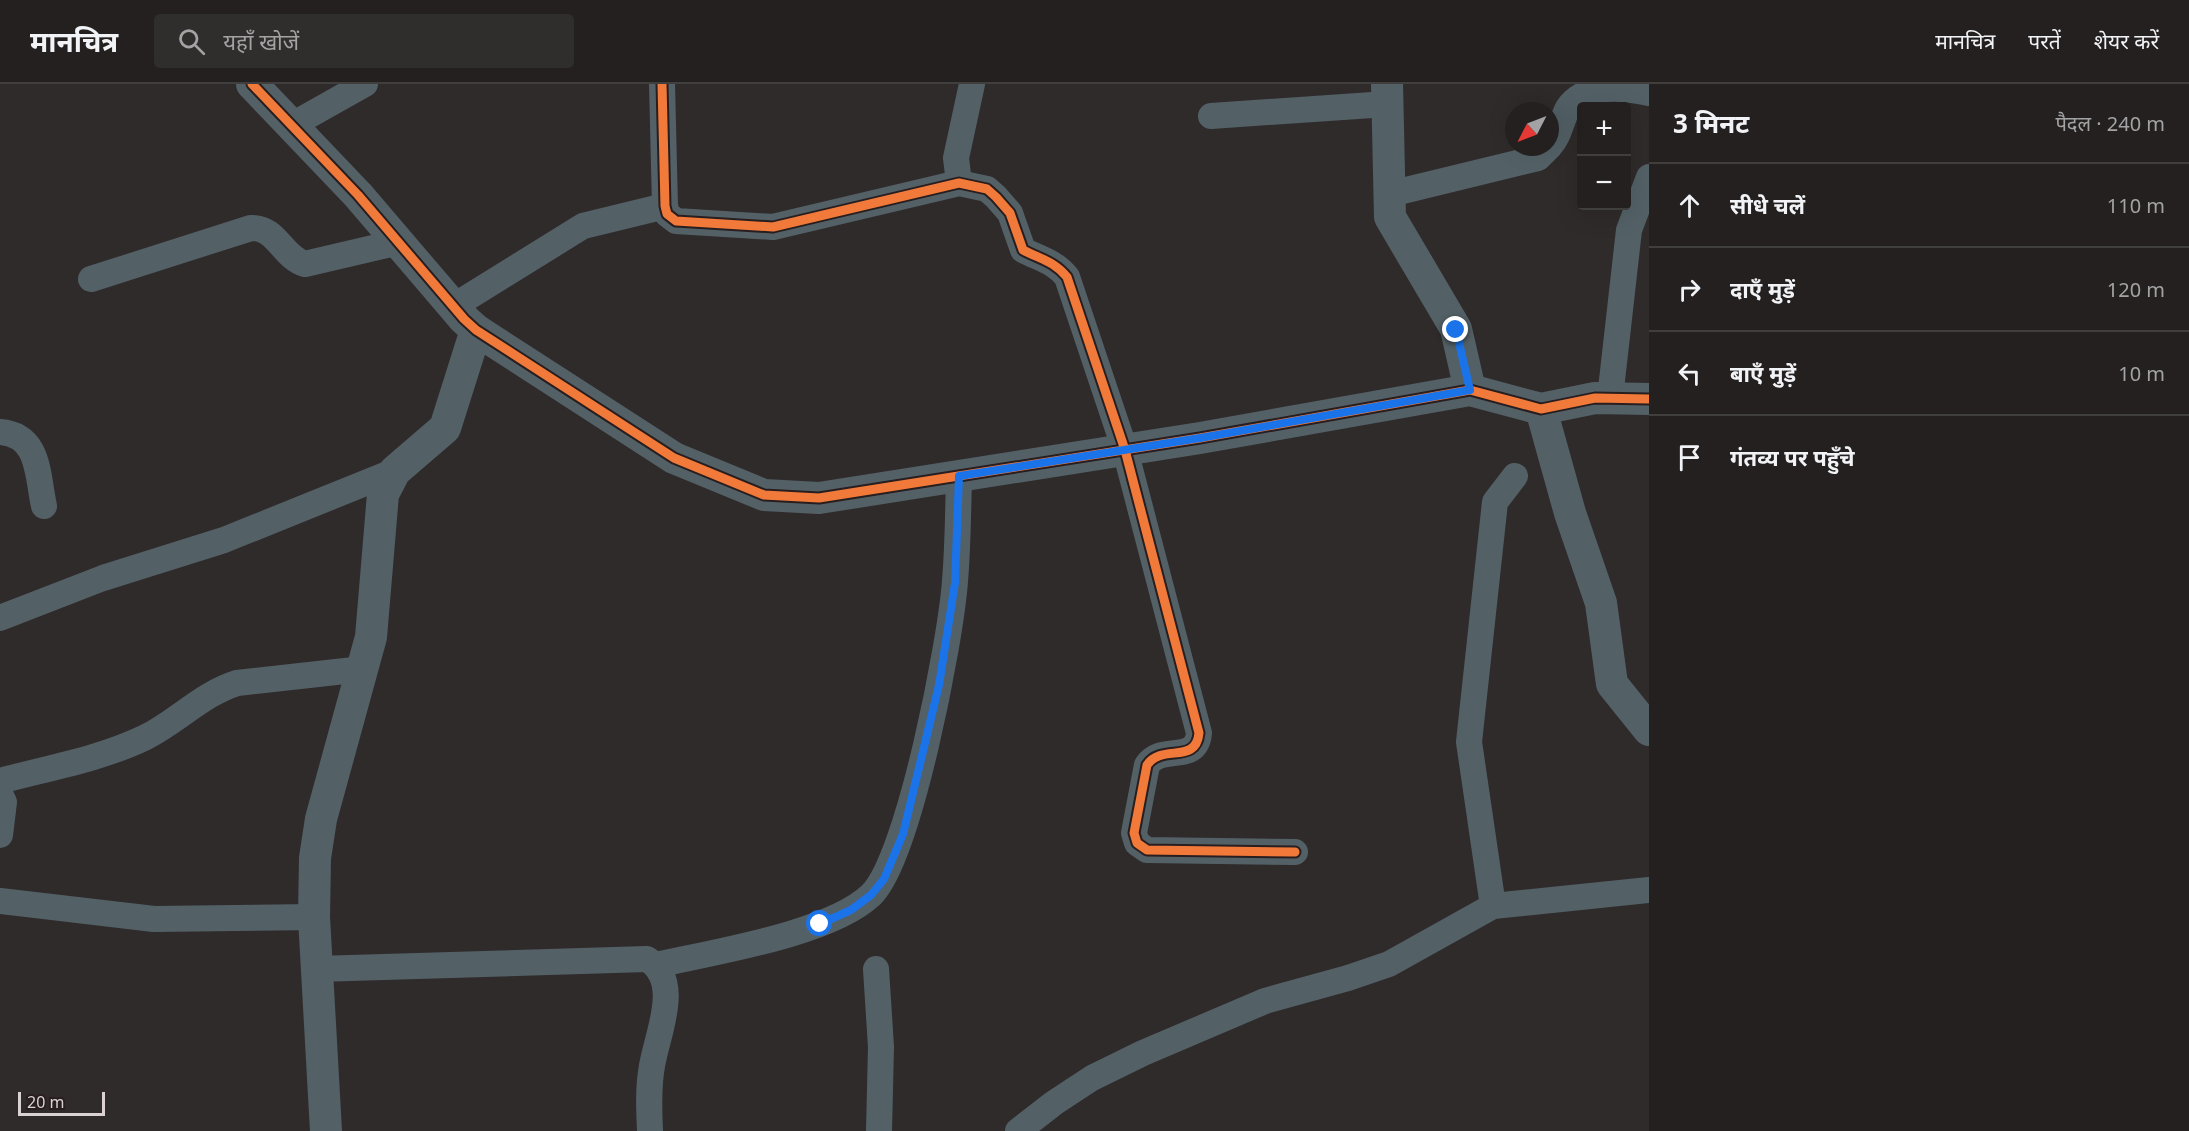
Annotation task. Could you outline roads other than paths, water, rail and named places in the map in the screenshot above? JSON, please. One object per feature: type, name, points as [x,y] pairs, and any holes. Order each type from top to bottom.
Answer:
[{"type":"street","points":[[252,84],[399,242],[476,330],[674,458],[764,495],[819,498],[1125,450],[1470,390],[1541,409],[1595,398],[1649,399]]},
{"type":"street","points":[[292,125],[365,84]]},
{"type":"street","points":[[662,84],[664,206],[672,219],[684,224],[773,227],[959,183],[987,189],[1010,213],[1023,250],[1047,259],[1067,277],[1125,450],[1199,733],[1198,743],[1193,749],[1154,757],[1147,765],[1134,833],[1137,843],[1147,850],[1295,852]]},
{"type":"street","points":[[959,183],[956,158],[972,84]]},
{"type":"street","points":[[1559,133],[1568,108],[1580,92],[1593,87],[1629,89],[1649,93]]},
{"type":"street","points":[[1211,116],[1387,94],[1390,217],[1456,330],[1470,390]]},
{"type":"street","points":[[1390,194],[1540,156]]},
{"type":"street","points":[[1610,398],[1629,230],[1649,177]]},
{"type":"street","points":[[454,306],[583,226],[664,206]]},
{"type":"street","points":[[91,279],[251,228],[262,227],[269,231],[295,261],[305,264],[399,242]]},
{"type":"street","points":[[0,618],[103,578],[224,540],[395,471],[445,428],[476,330]]},
{"type":"street","points":[[1541,409],[1570,513],[1601,603],[1612,684],[1649,730]]},
{"type":"street","points":[[0,432],[19,436],[30,445],[44,506]]},
{"type":"street","points":[[326,1131],[316,969],[315,858],[321,819],[363,669],[374,615],[383,494],[395,471]]},
{"type":"street","points":[[656,964],[738,946],[820,924],[851,910],[871,895],[884,879],[903,834],[939,685],[955,583],[959,476]]},
{"type":"street","points":[[1493,906],[1469,742],[1495,502],[1515,476]]},
{"type":"street","points":[[0,781],[127,746],[148,736],[219,689],[237,683],[363,669]]},
{"type":"street","points":[[0,794],[4,802],[0,835]]},
{"type":"street","points":[[1018,1131],[1054,1103],[1092,1078],[1143,1053],[1265,1001],[1389,964],[1493,906],[1649,890]]},
{"type":"street","points":[[0,901],[154,919],[314,917]]},
{"type":"street","points":[[316,969],[647,959],[656,964],[661,971],[665,992],[664,1020],[652,1066],[650,1131]]},
{"type":"street","points":[[876,969],[881,1047],[879,1131]]}]
